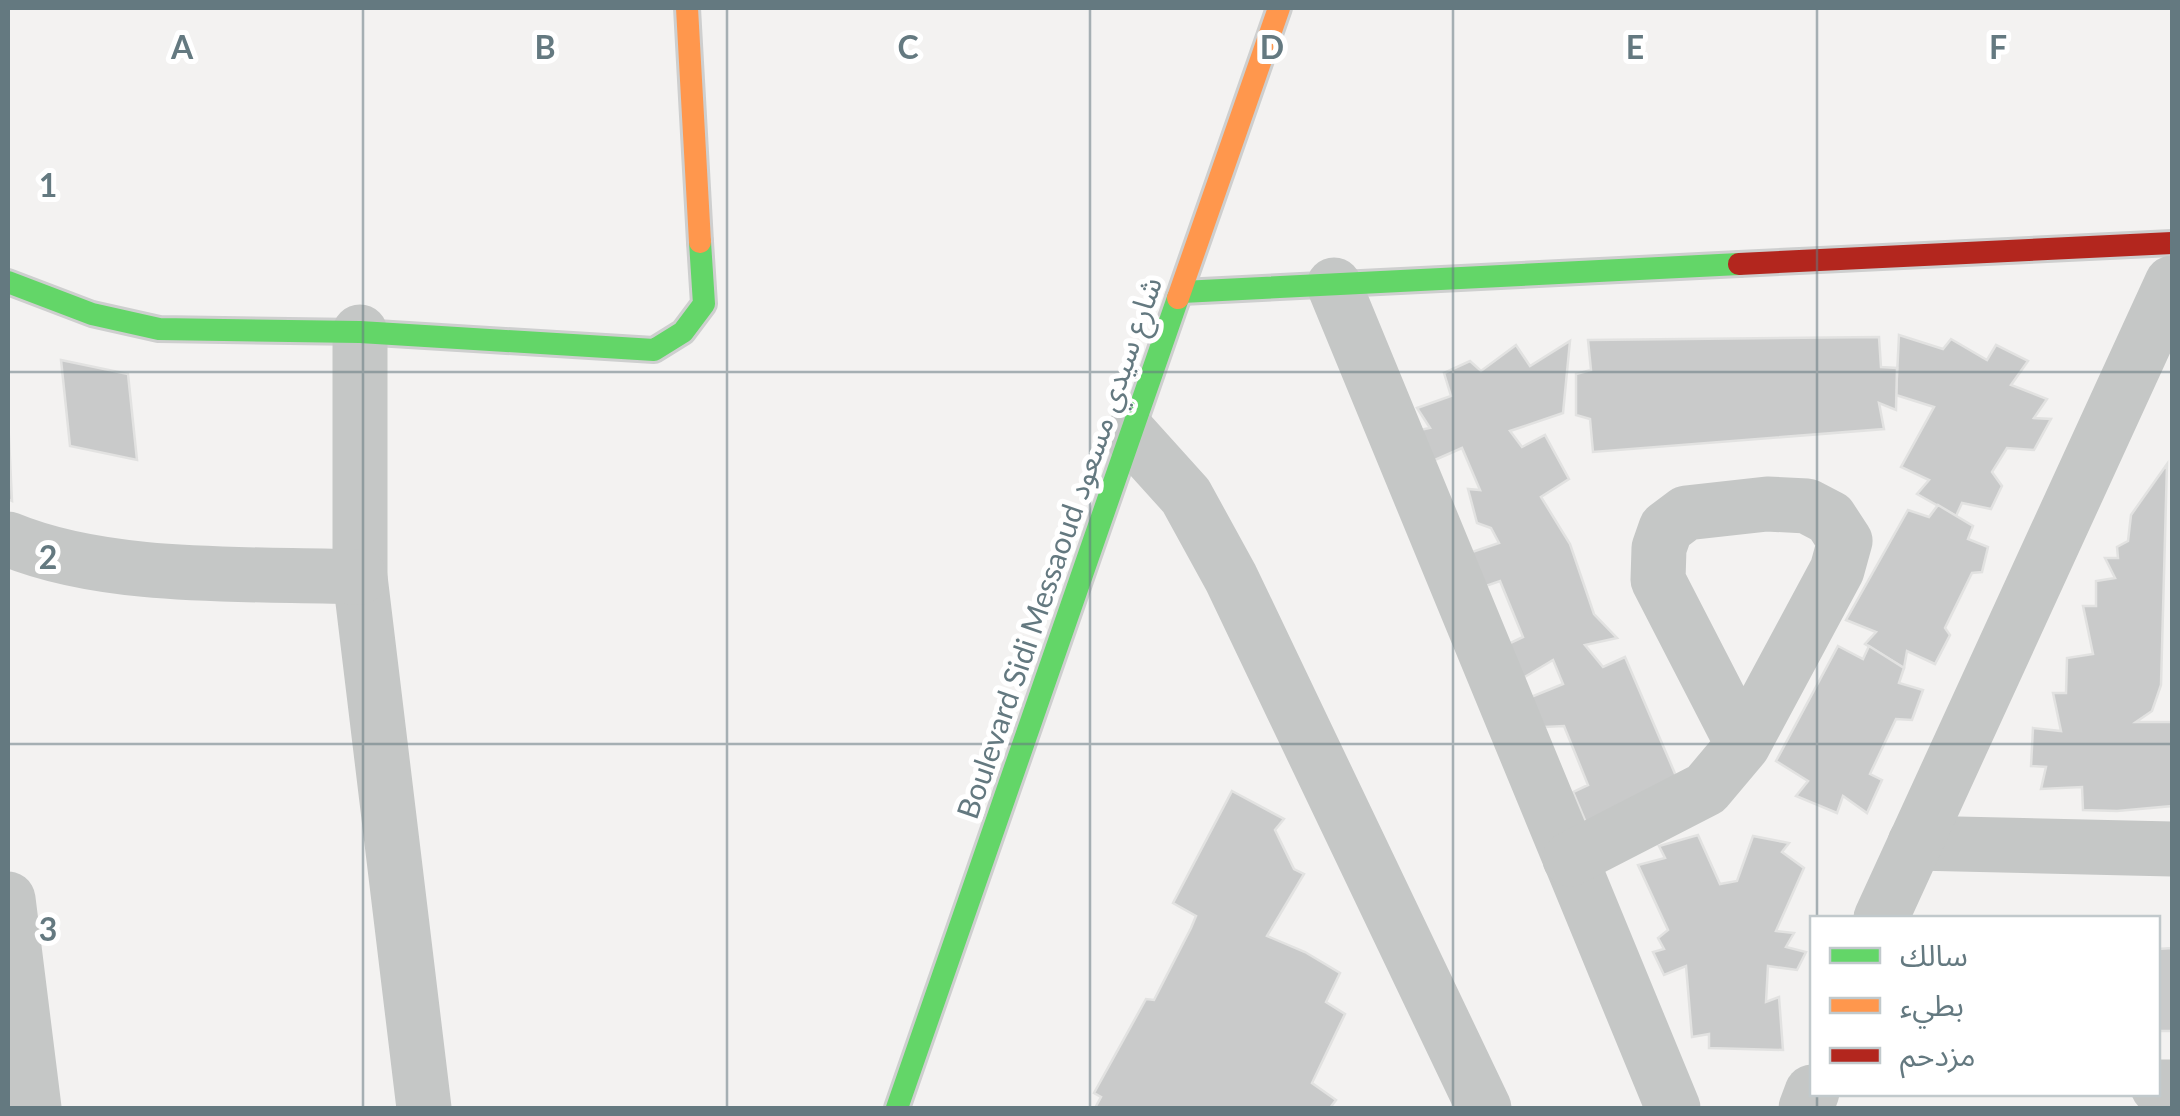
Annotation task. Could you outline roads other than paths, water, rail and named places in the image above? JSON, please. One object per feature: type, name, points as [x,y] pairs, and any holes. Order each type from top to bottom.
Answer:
[{"type":"street","points":[[8,282],[92,314],[159,329],[360,332],[654,350],[683,332],[704,304],[687,8]]},
{"type":"street","name":"Boulevard Sidi Messaoud شارع سيدي مسعود","points":[[897,1108],[1279,8]]},
{"type":"street","points":[[1182,292],[2172,243]]},
{"type":"street","points":[[1882,916],[2172,283]]},
{"type":"street","points":[[1334,285],[1673,1108]]},
{"type":"street","points":[[360,332],[360,577],[424,1108]]},
{"type":"street","points":[[1131,435],[1186,496],[1231,578],[1484,1108]]},
{"type":"street","points":[[8,539],[65,556],[137,568],[360,577]]},
{"type":"street","points":[[1570,859],[1706,789],[1743,745]]},
{"type":"street","points":[[1915,842],[2172,849]]},
{"type":"street","points":[[8,899],[34,1108]]}]
